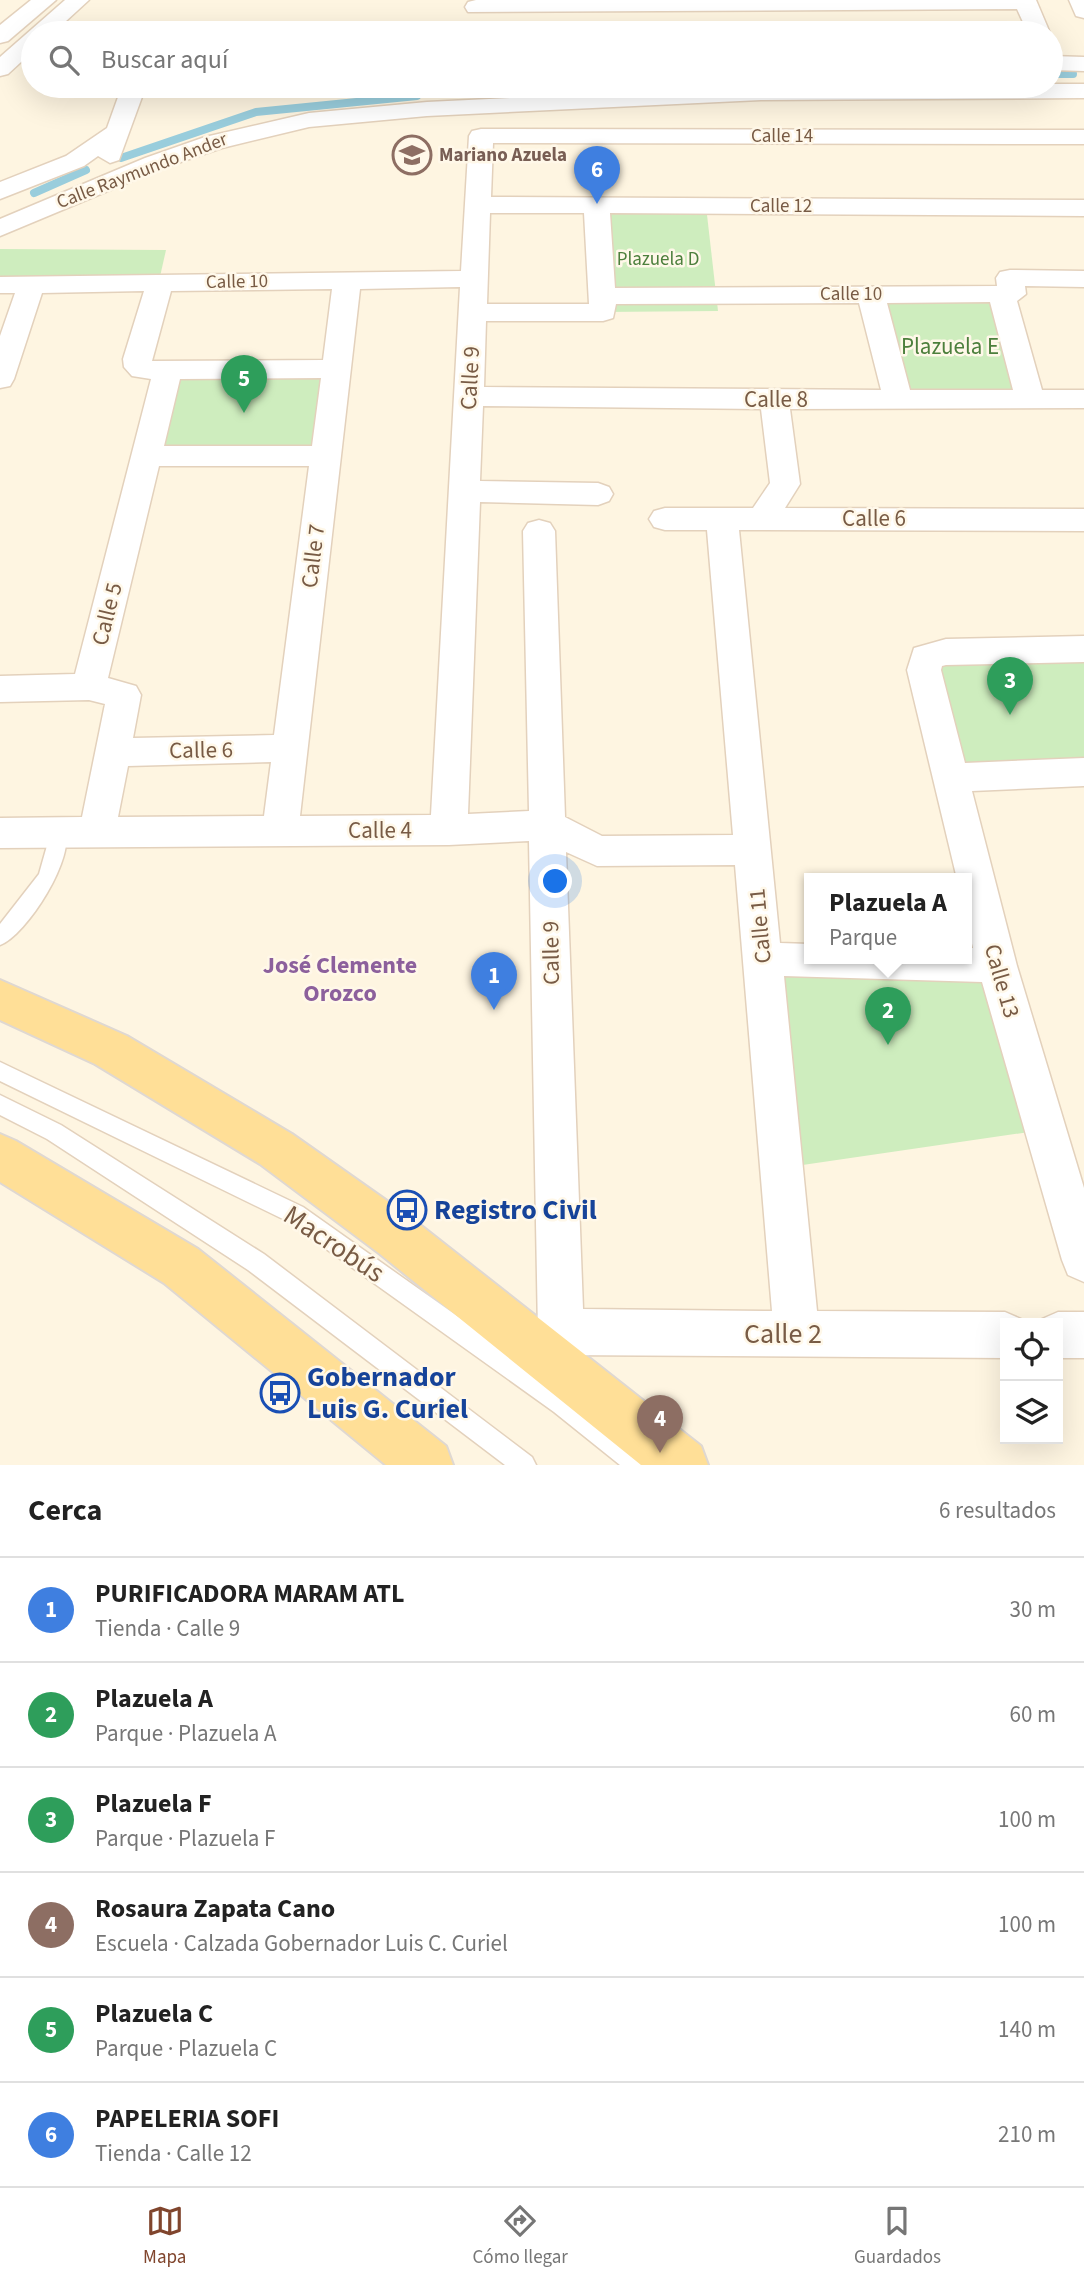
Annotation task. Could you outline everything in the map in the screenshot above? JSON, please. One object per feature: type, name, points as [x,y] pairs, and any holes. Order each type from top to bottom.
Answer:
[{"type":"main road","points":[[0,999],[111,1050],[276,1149],[397,1237],[682,1465]]},
{"type":"main road","points":[[0,1156],[181,1265],[427,1465]]},
{"type":"street","points":[[0,36],[45,0]]},
{"type":"street","points":[[54,21],[78,0]]},
{"type":"street","points":[[1080,0],[1084,11]]},
{"type":"street","points":[[476,4],[751,14],[1025,1],[1034,21]]},
{"type":"street","points":[[0,69],[21,54]]},
{"type":"street","points":[[1063,63],[1084,64]]},
{"type":"street","name":"Calle Raymundo Ander","points":[[1063,91],[1084,91]]},
{"type":"street","points":[[100,185],[129,98]]},
{"type":"street","name":"Calle Raymundo Ander","points":[[0,228],[100,185],[214,142],[309,120],[427,109],[610,98]]},
{"type":"street","name":"Calle Raymundo Ander","points":[[0,191],[75,161],[116,132]]},
{"type":"street","name":"Calle 14","points":[[481,136],[1084,136]]},
{"type":"street","name":"Calle 9","points":[[449,830],[481,136]]},
{"type":"street","name":"Calle 12","points":[[478,205],[1084,208]]},
{"type":"street","points":[[597,206],[602,304]]},
{"type":"street","points":[[1030,398],[1001,294],[1012,294],[1010,278],[1084,279]]},
{"type":"street","name":"Calle 10","points":[[0,285],[474,279]]},
{"type":"street","name":"Calle 7","points":[[280,831],[347,281]]},
{"type":"street","name":"Calle 5","points":[[89,687],[147,456],[155,370],[138,367],[137,359],[160,283]]},
{"type":"street","points":[[0,379],[31,285]]},
{"type":"street","points":[[871,294],[897,398]]},
{"type":"street","name":"Calle 10","points":[[472,313],[602,304],[871,294],[1001,294]]},
{"type":"street","points":[[155,370],[335,369]]},
{"type":"street","name":"Calle 8","points":[[469,396],[774,400],[1084,398]]},
{"type":"street","points":[[763,517],[785,485],[774,400]]},
{"type":"street","points":[[147,456],[325,456]]},
{"type":"street","points":[[464,491],[598,494]]},
{"type":"street","name":"Calle 6","points":[[665,519],[763,517],[1084,520]]},
{"type":"street","name":"Calle 11","points":[[722,519],[797,1334]]},
{"type":"street","name":"Calle 9","points":[[539,531],[561,1332]]},
{"type":"street","name":"Calle 13","points":[[1084,649],[960,651],[926,657],[924,670],[997,966],[1084,1260]]},
{"type":"street","points":[[0,689],[89,687],[124,695],[97,832]]},
{"type":"street","name":"Calle 6","points":[[113,752],[290,748]]},
{"type":"street","points":[[949,778],[1084,772]]},
{"type":"street","points":[[548,825],[597,851],[753,850]]},
{"type":"street","name":"Calle 4","points":[[0,833],[449,830],[548,825]]},
{"type":"street","points":[[763,959],[804,960]]},
{"type":"street","points":[[930,964],[997,966]]},
{"type":"street","name":"Calle 2","points":[[561,1332],[1000,1335]]},
{"type":"street","points":[[1063,1335],[1084,1335]]},
{"type":"lane","points":[[0,937],[29,904],[51,872],[58,852],[58,833]]},
{"type":"lane","name":"Macrobús","points":[[0,1071],[295,1214],[562,1404],[639,1465]]},
{"type":"lane","points":[[0,1105],[54,1132],[256,1262],[524,1465]]},
{"type":"green space","name":"Plazuela D","points":[[597,206],[706,206],[718,311],[603,312]]},
{"type":"green space","points":[[0,249],[166,250],[159,281],[0,282]]},
{"type":"green space","name":"Plazuela E","points":[[871,294],[1001,294],[1030,398],[897,398]]},
{"type":"green space","points":[[335,369],[325,456],[147,456],[168,370]]},
{"type":"green space","points":[[1084,649],[1084,772],[949,778],[926,657]]},
{"type":"green space","points":[[981,953],[1029,1132],[782,1168],[763,959],[804,959],[804,964],[972,964],[972,954]]},
{"type":"waterway","points":[[1063,74],[1073,74]]},
{"type":"waterway","points":[[121,158],[256,112],[397,98]]},
{"type":"waterway","points":[[34,193],[86,170]]},
{"type":"place","name":"Mariano Azuela","points":[[412,155]]},
{"type":"place","name":"PAPELERIA SOFI","points":[[597,204]]},
{"type":"place","name":"Plazuela C","points":[[244,413]]},
{"type":"place","name":"Plazuela F","points":[[1010,715]]},
{"type":"place","name":"PURIFICADORA MARAM ATL","points":[[494,1010]]},
{"type":"place","name":"Plazuela A","points":[[888,1045]]},
{"type":"place","name":"Registro Civil","points":[[407,1210]]},
{"type":"place","name":"Gobernador Luis G. Curiel","points":[[280,1393]]},
{"type":"place","name":"Rosaura Zapata Cano","points":[[660,1453]]},
{"type":"district","name":"José Clemente Orozco","points":[[340,979]]}]
